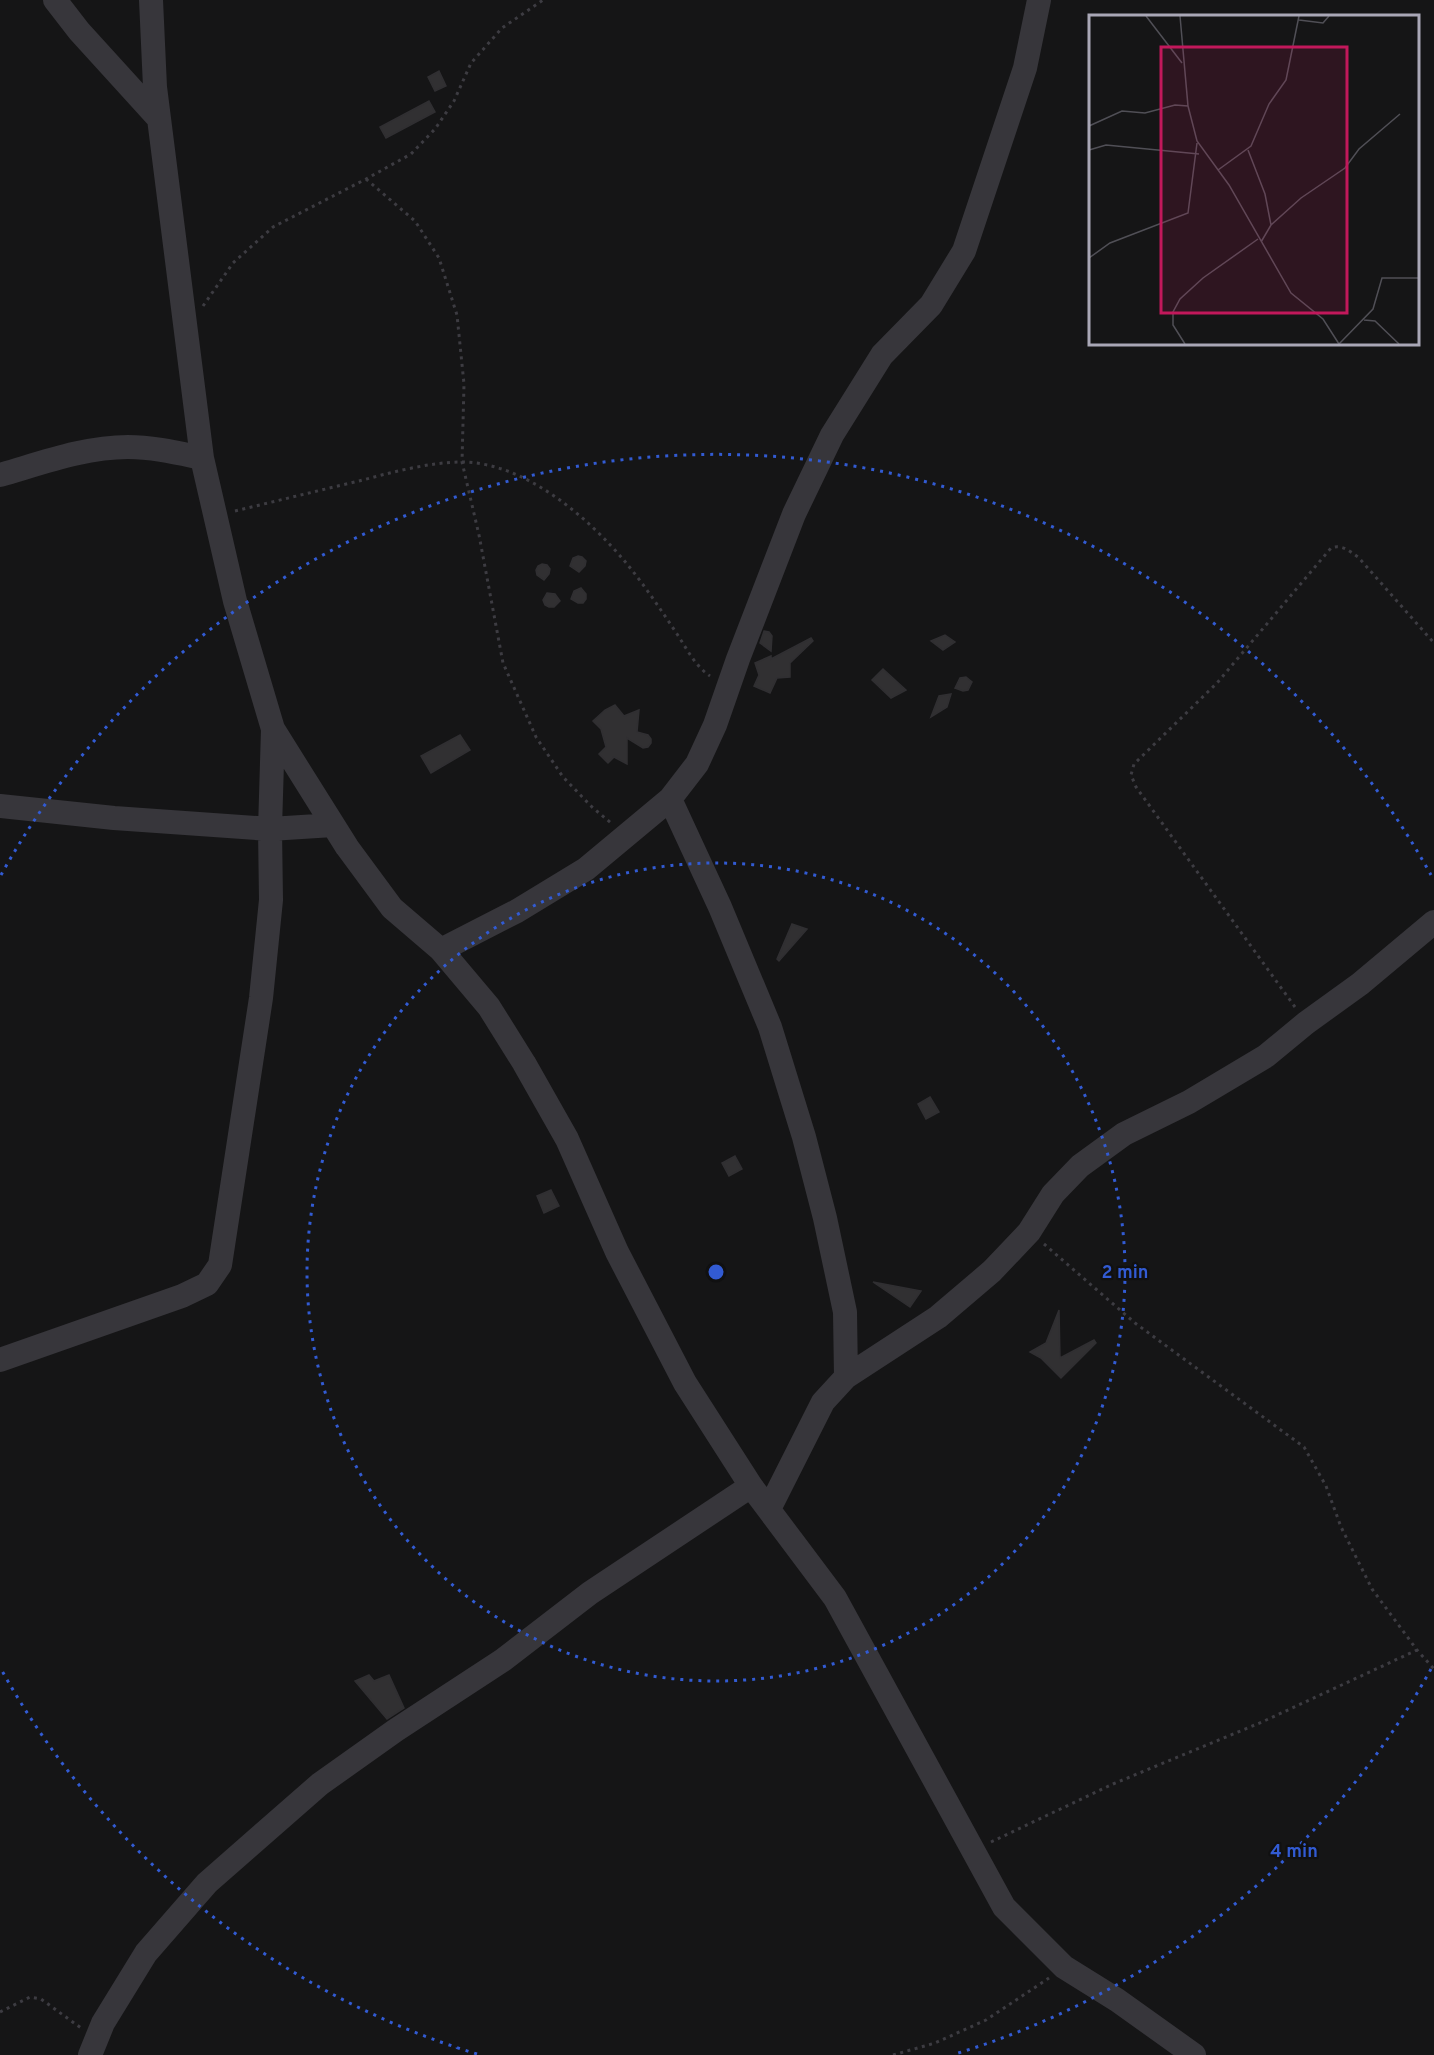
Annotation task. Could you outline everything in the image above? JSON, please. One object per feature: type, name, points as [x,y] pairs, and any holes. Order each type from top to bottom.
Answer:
[{"type":"street","points":[[55,0],[79,31],[159,119]]},
{"type":"street","points":[[151,0],[155,87],[202,458],[235,601],[273,729],[346,847],[392,908],[441,950],[489,1007],[524,1063],[567,1139],[617,1252],[686,1383],[752,1486],[835,1598],[1004,1907],[1064,1967],[1117,2000],[1194,2055]]},
{"type":"street","points":[[441,950],[517,911],[586,869],[670,799],[698,764],[715,725],[794,514],[832,435],[882,355],[931,305],[964,251],[1025,68],[1039,0]]},
{"type":"street","points":[[0,475],[102,448],[154,449],[202,458]]},
{"type":"street","points":[[0,1360],[182,1296],[207,1284],[220,1265],[261,999],[271,900],[270,829],[273,729]]},
{"type":"street","points":[[670,799],[720,908],[770,1027],[804,1137],[825,1218],[845,1312],[846,1377]]},
{"type":"street","points":[[0,806],[114,818],[270,829],[333,825]]},
{"type":"street","points":[[770,1509],[823,1402],[846,1377],[938,1317],[992,1271],[1029,1232],[1053,1194],[1080,1166],[1124,1134],[1190,1102],[1266,1056],[1306,1023],[1360,984],[1434,922]]},
{"type":"street","points":[[93,2047],[103,2023],[146,1953],[207,1883],[320,1784],[396,1730],[503,1660],[590,1593],[752,1486]]},
{"type":"path","points":[[186,330],[233,263],[273,227],[411,154],[435,129],[454,101],[471,63],[502,28],[543,0]]},
{"type":"path","points":[[366,179],[415,221],[439,258],[457,315],[464,384],[462,462],[479,535],[503,663],[536,737],[562,777],[592,807],[626,835]]},
{"type":"path","points":[[216,516],[400,471],[462,462],[492,466],[518,475],[548,492],[589,524],[626,563],[666,617],[697,666],[728,686]]},
{"type":"path","points":[[1306,1023],[1136,787],[1131,775],[1134,764],[1217,683],[1331,548],[1343,547],[1358,557],[1434,643]]},
{"type":"path","points":[[1029,1232],[1135,1323],[1304,1447],[1326,1486],[1341,1527],[1372,1589],[1416,1650],[1434,1669]]},
{"type":"path","points":[[973,1851],[1113,1784],[1262,1722],[1416,1650]]},
{"type":"path","points":[[893,2055],[935,2043],[986,2020],[1064,1967]]},
{"type":"path","points":[[0,2012],[23,1999],[30,1997],[41,1999],[93,2047]]},
{"type":"building","points":[[439,71],[446,86],[435,91],[428,77]]},
{"type":"building","points":[[429,101],[435,112],[386,138],[380,127]]},
{"type":"building","points":[[578,556],[586,561],[585,566],[579,572],[570,566],[573,558]]},
{"type":"building","points":[[542,564],[547,565],[550,569],[544,580],[537,575],[536,570]]},
{"type":"building","points":[[581,588],[586,594],[586,599],[583,603],[578,603],[571,599],[574,591]]},
{"type":"building","points":[[547,593],[555,594],[560,601],[554,607],[545,605],[543,600]]},
{"type":"building","points":[[764,631],[769,632],[772,636],[771,651],[760,643]]},
{"type":"building","points":[[945,635],[955,642],[943,650],[931,641]]},
{"type":"building","points":[[811,638],[813,641],[790,663],[790,677],[777,678],[770,693],[754,686],[759,675],[755,663],[771,656],[771,659]]},
{"type":"building","points":[[883,669],[906,690],[891,698],[872,680]]},
{"type":"building","points":[[966,677],[972,682],[968,690],[955,688],[960,678]]},
{"type":"building","points":[[951,694],[947,707],[931,717],[939,696]]},
{"type":"building","points":[[615,705],[624,716],[639,710],[637,732],[648,735],[651,739],[648,747],[643,748],[627,738],[627,764],[614,757],[608,763],[599,754],[606,747],[601,729],[593,721],[605,710]]},
{"type":"building","points":[[460,735],[470,750],[431,773],[421,756]]},
{"type":"building","points":[[792,924],[807,929],[779,961],[777,959]]},
{"type":"building","points":[[930,1097],[939,1112],[926,1119],[918,1104]]},
{"type":"building","points":[[735,1156],[742,1169],[729,1176],[722,1163]]},
{"type":"building","points":[[551,1190],[559,1206],[544,1213],[537,1196]]},
{"type":"building","points":[[873,1282],[921,1291],[910,1307]]},
{"type":"building","points":[[1059,1310],[1060,1358],[1094,1340],[1096,1343],[1061,1378],[1041,1358],[1030,1352],[1046,1343]]},
{"type":"building","points":[[369,1675],[374,1681],[389,1675],[404,1708],[387,1719],[355,1681]]}]
